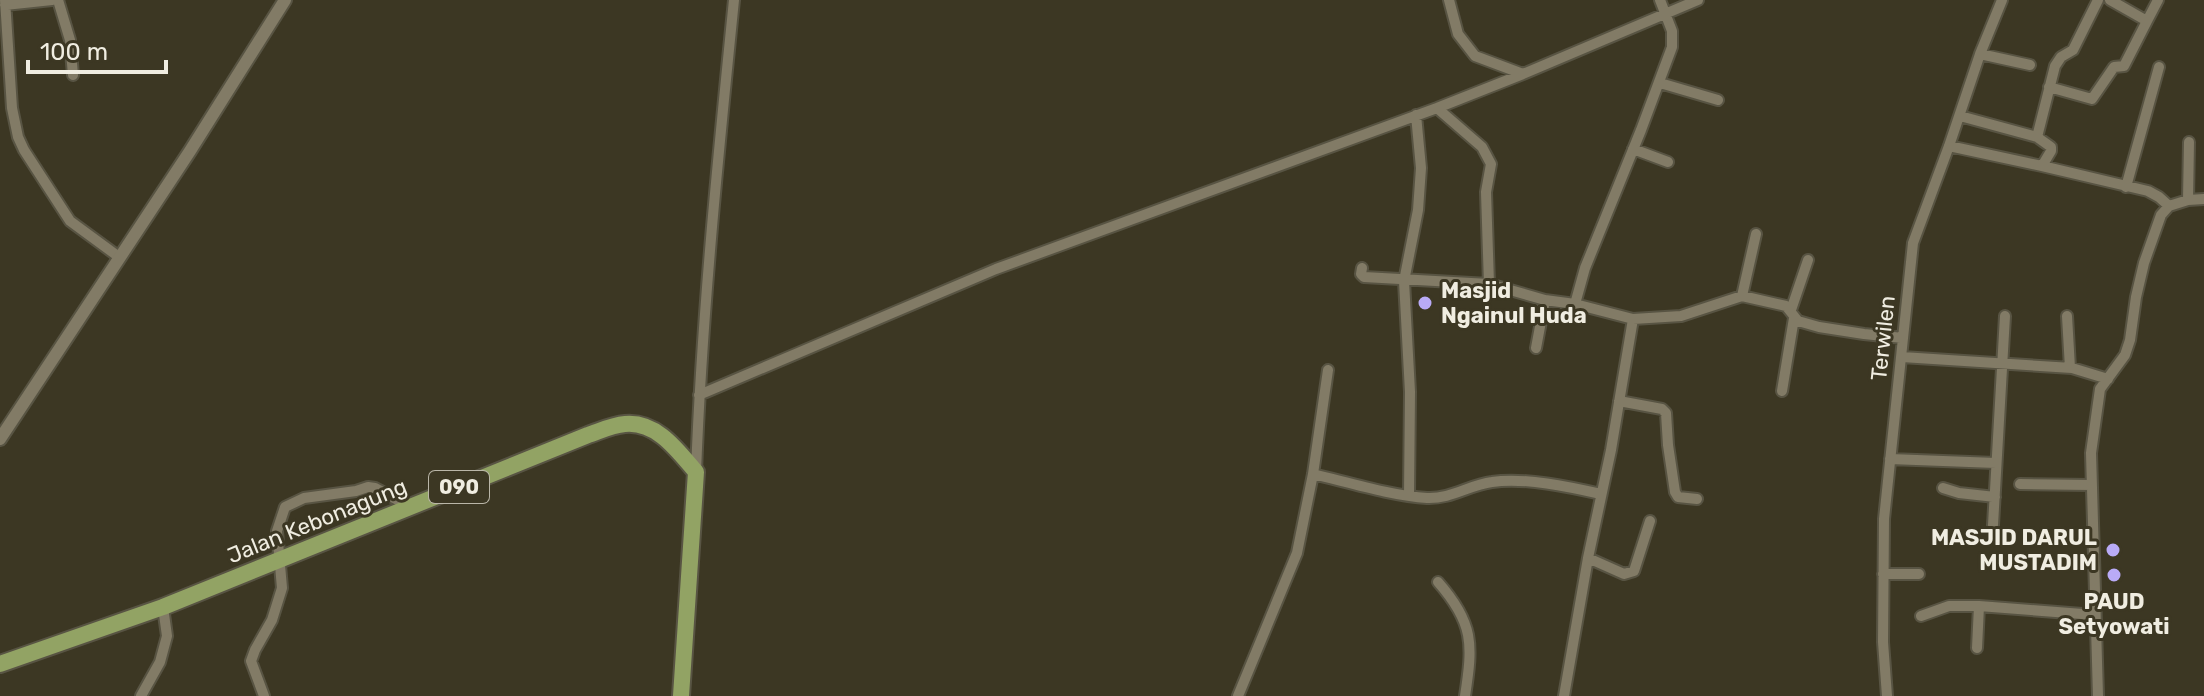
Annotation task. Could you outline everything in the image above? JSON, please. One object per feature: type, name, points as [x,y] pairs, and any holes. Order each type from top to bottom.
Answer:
[{"type":"main road","name":"Jalan Kebonagung","points":[[1,661],[163,607],[588,435],[625,424],[641,426],[665,438],[696,472]]},
{"type":"main road","points":[[681,696],[696,472]]},
{"type":"street","points":[[73,75],[70,40],[55,0],[5,2],[12,108],[18,137],[70,221],[119,257]]},
{"type":"street","points":[[0,439],[190,151],[285,0]]},
{"type":"street","points":[[696,472],[714,204],[734,0]]},
{"type":"street","points":[[1449,0],[1458,34],[1475,56],[1523,74]]},
{"type":"street","points":[[1575,304],[1585,268],[1660,83],[1673,39],[1660,0]]},
{"type":"street","points":[[699,395],[996,269],[1437,108],[1698,0]]},
{"type":"street","name":"Terwilen","points":[[1887,696],[1883,642],[1884,519],[1913,243],[2002,0]]},
{"type":"street","points":[[2037,137],[2057,60],[2073,50],[2098,0]]},
{"type":"street","points":[[2110,0],[2147,21]]},
{"type":"street","points":[[2049,87],[2092,99],[2114,67],[2124,66],[2158,0]]},
{"type":"street","points":[[1980,54],[2030,65]]},
{"type":"street","points":[[2126,187],[2159,67]]},
{"type":"street","points":[[1660,83],[1718,100]]},
{"type":"street","points":[[1437,108],[1482,147],[1491,164],[1486,192],[1489,284]]},
{"type":"street","points":[[1409,495],[1410,392],[1404,281],[1418,210],[1421,168],[1416,115]]},
{"type":"street","points":[[1960,116],[2037,137],[2048,143],[2051,151],[2042,166]]},
{"type":"street","points":[[2188,200],[2189,142]]},
{"type":"street","points":[[1949,146],[2153,193],[2169,206]]},
{"type":"street","points":[[1633,149],[1668,162]]},
{"type":"street","points":[[2098,696],[2091,485],[2095,411],[2100,389],[2125,355],[2144,263],[2158,223],[2169,206],[2204,199]]},
{"type":"street","points":[[1742,296],[1756,234]]},
{"type":"street","points":[[1782,391],[1793,314],[1808,260]]},
{"type":"street","points":[[1362,268],[1364,277],[1489,284],[1633,319],[1681,316],[1742,296],[1778,304],[1798,321],[1819,327],[1903,338]]},
{"type":"street","points":[[1536,348],[1545,300]]},
{"type":"street","points":[[1993,525],[2005,316]]},
{"type":"street","points":[[2067,316],[2070,368]]},
{"type":"street","points":[[1564,696],[1633,319]]},
{"type":"street","points":[[1902,357],[2070,368],[2108,379]]},
{"type":"street","points":[[1238,696],[1297,553],[1313,474],[1328,370]]},
{"type":"street","points":[[1619,401],[1662,409],[1666,413],[1675,492],[1678,497],[1697,499]]},
{"type":"street","points":[[1890,459],[1996,463]]},
{"type":"street","points":[[1313,474],[1429,498],[1452,496],[1469,487],[1493,481],[1563,486],[1601,494]]},
{"type":"street","points":[[2020,484],[2091,485]]},
{"type":"street","points":[[264,696],[251,661],[272,620],[282,588],[277,537],[282,512],[290,503],[318,495],[371,487],[411,507]]},
{"type":"street","points":[[1943,488],[1995,497]]},
{"type":"street","points":[[1588,558],[1629,574],[1634,571],[1650,521]]},
{"type":"street","points":[[1883,574],[1919,574]]},
{"type":"street","points":[[1438,582],[1454,600],[1470,634],[1465,696]]},
{"type":"street","points":[[1921,616],[1949,606],[2095,615]]},
{"type":"street","points":[[1977,648],[1979,606]]},
{"type":"street","points":[[141,696],[160,662],[167,636],[163,607]]},
{"type":"place","name":"Masjid Ngainul Huda","points":[[1425,303]]},
{"type":"place","name":"MASJID DARUL MUSTADIM","points":[[2113,550]]},
{"type":"place","name":"PAUD Setyowati","points":[[2114,575]]}]
